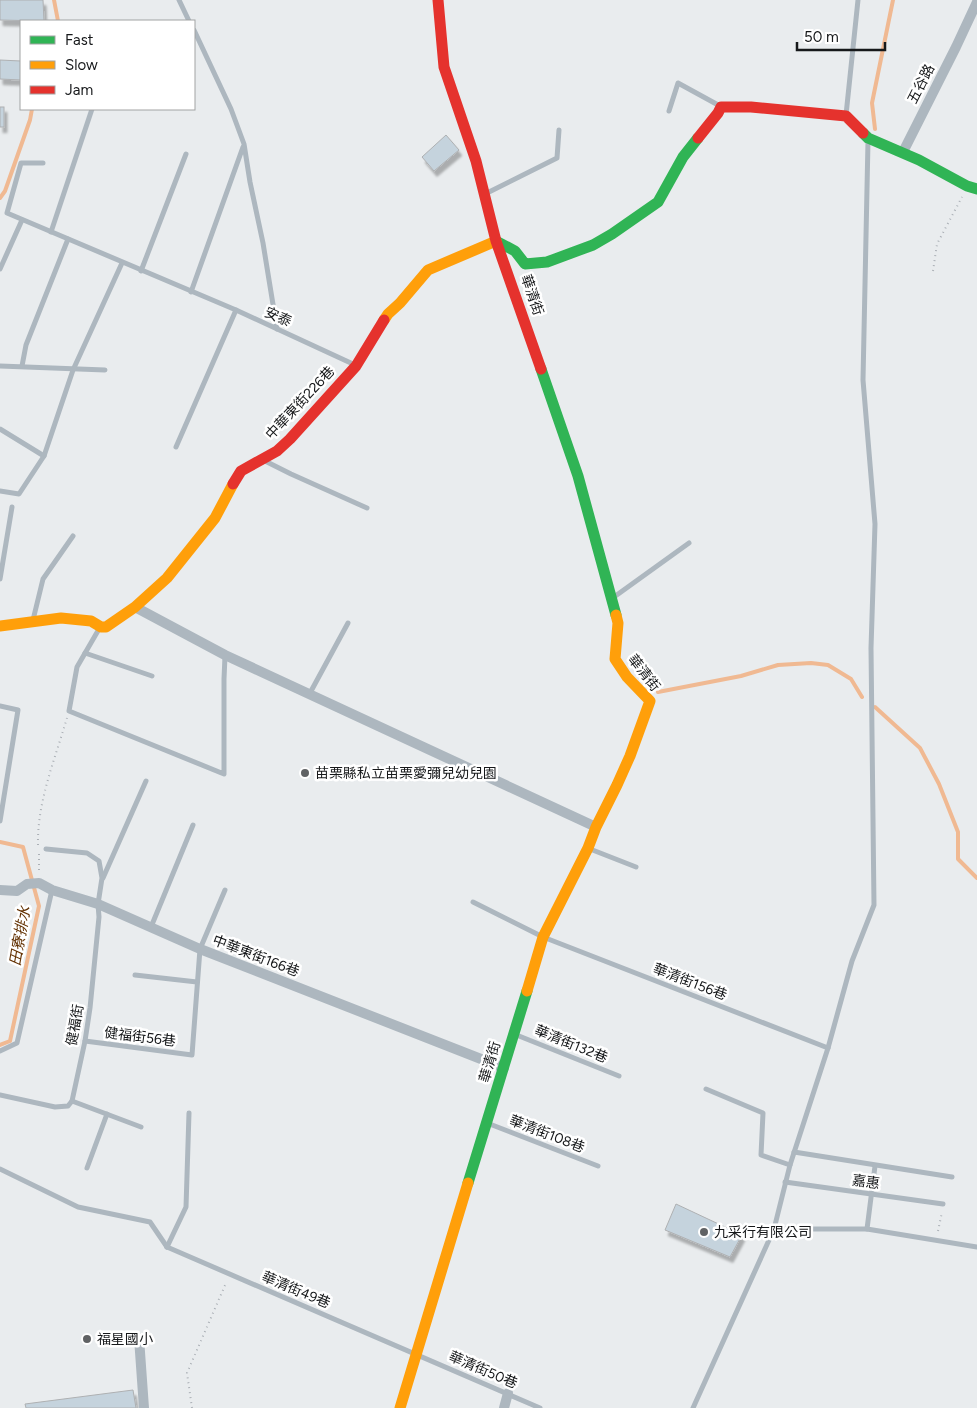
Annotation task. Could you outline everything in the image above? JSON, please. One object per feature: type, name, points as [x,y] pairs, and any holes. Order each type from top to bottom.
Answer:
[{"type":"street","name":"華清街","points":[[400,1408],[543,937],[588,848],[630,756],[650,701],[627,677],[615,659],[618,623],[578,476],[496,241],[476,161],[444,67],[438,0]]},
{"type":"street","name":"五谷路","points":[[903,152],[977,2]]},
{"type":"street","points":[[496,241],[515,251],[525,264],[547,262],[593,245],[612,234],[658,202],[683,157],[721,107],[750,107],[846,116],[868,138],[903,152],[972,188]]},
{"type":"street","name":"中華東街226巷","points":[[101,627],[106,627],[135,607],[167,578],[215,518],[241,471],[277,451],[290,439],[356,366],[388,314],[428,270],[496,241]]},
{"type":"street","points":[[135,607],[225,655],[596,827]]},
{"type":"street","points":[[0,626],[61,618],[91,621],[101,627]]},
{"type":"street","points":[[0,890],[17,891],[27,884],[39,883]]},
{"type":"street","name":"中華東街166巷","points":[[39,883],[52,890],[98,904],[200,949],[504,1068]]},
{"type":"street","points":[[139,1338],[144,1408]]},
{"type":"street","points":[[504,1408],[508,1393]]},
{"type":"lane","points":[[179,0],[189,20]]},
{"type":"lane","points":[[846,116],[858,0]]},
{"type":"lane","points":[[195,32],[231,109],[244,144],[277,329]]},
{"type":"lane","points":[[669,110],[678,83],[721,107]]},
{"type":"lane","points":[[51,232],[92,110]]},
{"type":"lane","points":[[484,195],[557,158],[559,130]]},
{"type":"lane","points":[[693,1408],[774,1229],[785,1182],[828,1048],[852,961],[874,905],[871,648],[875,524],[863,380],[868,138]]},
{"type":"lane","points":[[191,292],[244,144]]},
{"type":"lane","points":[[141,271],[186,154]]},
{"type":"lane","name":"安泰","points":[[43,163],[21,163],[7,214],[236,310],[356,366]]},
{"type":"lane","points":[[0,269],[22,220]]},
{"type":"lane","points":[[22,366],[26,345],[68,239]]},
{"type":"lane","points":[[0,491],[19,494],[44,456],[72,370],[122,263]]},
{"type":"lane","points":[[176,447],[236,310]]},
{"type":"lane","points":[[0,366],[105,370]]},
{"type":"lane","points":[[0,429],[44,456]]},
{"type":"lane","points":[[262,459],[367,508]]},
{"type":"lane","points":[[0,579],[12,508]]},
{"type":"lane","points":[[33,621],[43,580],[73,536]]},
{"type":"lane","points":[[611,599],[689,542]]},
{"type":"lane","points":[[310,693],[348,623]]},
{"type":"lane","points":[[101,627],[77,667],[69,711],[224,774],[225,655]]},
{"type":"lane","points":[[86,653],[152,676]]},
{"type":"lane","points":[[0,706],[18,710],[0,821]]},
{"type":"lane","name":"健福街","points":[[72,1100],[90,1008],[99,917],[98,904],[102,878],[146,781]]},
{"type":"lane","points":[[151,927],[193,825]]},
{"type":"lane","points":[[588,848],[636,867]]},
{"type":"lane","points":[[46,849],[87,853],[99,861],[102,878]]},
{"type":"lane","points":[[0,1051],[17,1043],[52,890]]},
{"type":"lane","points":[[135,974],[197,982],[200,949],[225,890]]},
{"type":"lane","name":"華清街156巷","points":[[473,902],[543,937],[828,1048]]},
{"type":"lane","name":"健福街56巷","points":[[85,1041],[192,1055],[197,982]]},
{"type":"lane","name":"華清街132巷","points":[[514,1034],[619,1076]]},
{"type":"lane","points":[[706,1088],[763,1113],[762,1155],[790,1165]]},
{"type":"lane","points":[[0,1095],[55,1107],[68,1106],[72,1100],[141,1128]]},
{"type":"lane","points":[[0,1169],[78,1207],[150,1222],[168,1246],[186,1207],[189,1113]]},
{"type":"lane","points":[[88,1168],[106,1114]]},
{"type":"lane","name":"華清街108巷","points":[[487,1123],[598,1166]]},
{"type":"lane","name":"嘉惠","points":[[794,1152],[952,1177]]},
{"type":"lane","points":[[867,1229],[875,1166]]},
{"type":"lane","name":"嘉惠","points":[[785,1182],[943,1204]]},
{"type":"lane","points":[[774,1229],[867,1229],[977,1247]]},
{"type":"lane","name":"華清街49巷","points":[[168,1246],[416,1354]]},
{"type":"lane","name":"華清街50巷","points":[[416,1354],[540,1408]]},
{"type":"path","points":[[933,272],[938,244],[972,188]]},
{"type":"path","points":[[39,883],[38,837],[44,799],[69,711]]},
{"type":"path","points":[[937,1240],[943,1204]]},
{"type":"path","points":[[192,1408],[187,1373],[230,1274]]},
{"type":"building","points":[[0,0],[43,0],[44,20],[0,20]]},
{"type":"building","points":[[0,60],[20,61],[20,80],[0,79]]},
{"type":"building","points":[[0,107],[4,107],[4,127],[0,127]]},
{"type":"building","points":[[446,135],[459,150],[434,171],[422,157]]},
{"type":"building","name":"九采行有限公司","points":[[676,1204],[742,1235],[730,1257],[665,1230]]},
{"type":"building","points":[[133,1390],[136,1408],[26,1408],[25,1404]]},
{"type":"waterway","name":"田寮排水","points":[[54,0],[58,20]]},
{"type":"waterway","points":[[875,129],[872,103],[893,0]]},
{"type":"waterway","name":"田寮排水","points":[[0,198],[5,191],[32,110]]},
{"type":"waterway","points":[[658,692],[741,676],[778,665],[811,663],[828,665],[851,679],[862,697]]},
{"type":"waterway","points":[[875,707],[920,748],[939,784],[958,832],[958,859],[977,878]]},
{"type":"waterway","name":"田寮排水","points":[[0,842],[23,847],[39,906],[10,1041],[0,1045]]},
{"type":"traffic: fast","points":[[863,133],[868,138],[919,160],[967,186],[977,189]]},
{"type":"traffic: fast","points":[[496,241],[515,251],[525,264],[547,262],[593,245],[658,202],[683,157],[698,138]]},
{"type":"traffic: fast","points":[[541,369],[578,476],[616,615]]},
{"type":"traffic: fast","points":[[468,1183],[527,991]]},
{"type":"traffic: slow","points":[[384,320],[428,270],[496,241]]},
{"type":"traffic: slow","points":[[0,626],[61,618],[91,621],[101,627],[106,627],[135,607],[167,578],[215,518],[233,484]]},
{"type":"traffic: slow","points":[[527,991],[543,937],[588,848],[596,827],[617,785],[650,701],[627,677],[615,659],[618,623],[616,615]]},
{"type":"traffic: slow","points":[[400,1408],[468,1183]]},
{"type":"traffic: jam","points":[[438,0],[444,67],[476,161],[496,241],[541,369]]},
{"type":"traffic: jam","points":[[698,138],[721,107],[751,107],[846,116],[863,133]]},
{"type":"traffic: jam","points":[[233,484],[241,471],[277,451],[290,439],[356,366],[384,320]]},
{"type":"place","name":"苗栗縣私立苗栗愛彌兒幼兒園","points":[[305,773]]},
{"type":"place","name":"九采行有限公司","points":[[704,1232]]},
{"type":"place","name":"福星國小","points":[[87,1339]]}]
